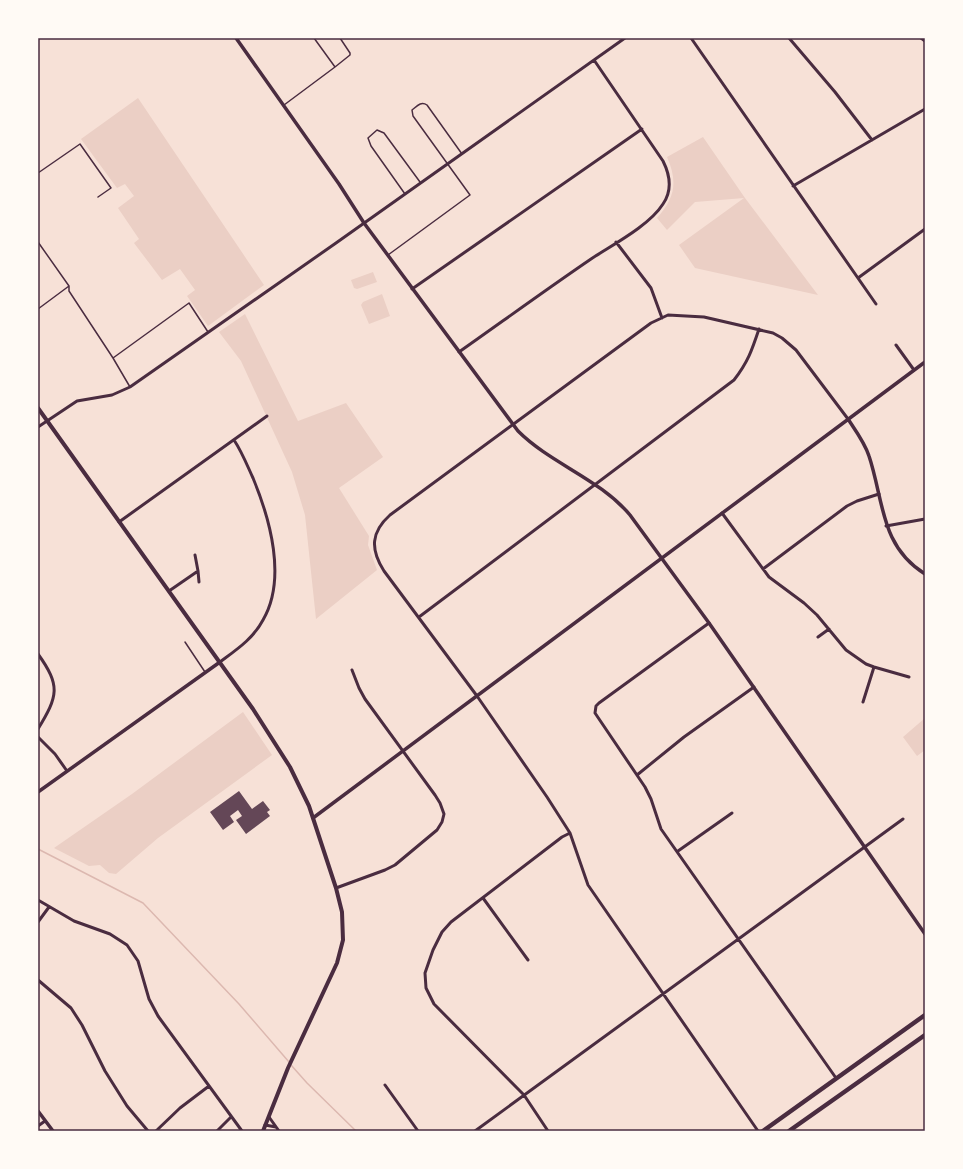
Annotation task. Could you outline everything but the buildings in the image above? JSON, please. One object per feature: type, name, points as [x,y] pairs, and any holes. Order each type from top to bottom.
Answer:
[{"type":"main road","points":[[38,408],[277,744],[290,767],[313,818],[336,888],[342,912],[342,940],[337,963],[288,1068],[263,1131]]},
{"type":"main road","points":[[763,1131],[925,1015]]},
{"type":"main road","points":[[790,1131],[925,1035]]},
{"type":"street","points":[[236,38],[339,184],[364,223],[513,424],[527,440],[608,494],[623,507],[709,623],[925,934]]},
{"type":"street","points":[[38,427],[77,401],[112,395],[130,387],[625,38]]},
{"type":"street","points":[[691,38],[876,304]]},
{"type":"street","points":[[789,38],[835,92],[872,140]]},
{"type":"street","points":[[922,38],[925,41]]},
{"type":"street","points":[[459,352],[644,224],[663,205],[668,191],[668,171],[642,129],[594,60]]},
{"type":"street","points":[[793,186],[925,109]]},
{"type":"street","points":[[412,289],[642,129]]},
{"type":"street","points":[[858,278],[925,229]]},
{"type":"street","points":[[616,242],[650,288],[662,318]]},
{"type":"street","points":[[758,1131],[588,885],[570,833],[547,797],[477,696],[379,563],[375,550],[375,541],[379,527],[390,515],[651,323],[668,315],[704,317],[773,333],[782,338],[796,350],[848,419],[866,449],[886,526],[895,544],[903,555],[925,574]]},
{"type":"street","points":[[418,617],[734,380],[744,367],[751,354],[759,329]]},
{"type":"street","points":[[896,345],[914,370]]},
{"type":"street","points":[[313,818],[925,362]]},
{"type":"street","points":[[119,522],[267,416]]},
{"type":"street","points":[[38,792],[220,662],[250,639],[263,622],[271,603],[275,581],[271,534],[266,511],[241,450],[234,440]]},
{"type":"street","points":[[763,569],[847,506],[856,501],[878,494]]},
{"type":"street","points":[[722,513],[763,569],[776,583],[804,603],[817,615],[846,650],[866,664],[909,677]]},
{"type":"street","points":[[886,526],[925,519]]},
{"type":"street","points":[[195,555],[199,582]]},
{"type":"street","points":[[169,591],[198,571]]},
{"type":"street","points":[[709,623],[596,706],[595,713],[637,775],[651,799],[661,828],[836,1078]]},
{"type":"street","points":[[818,637],[829,629]]},
{"type":"street","points":[[38,654],[52,675],[54,686],[53,699],[50,709],[38,729]]},
{"type":"street","points":[[863,702],[874,667]]},
{"type":"street","points":[[336,888],[395,865],[437,830],[442,822],[444,814],[440,803],[365,699],[352,670]]},
{"type":"street","points":[[637,775],[684,737],[754,687]]},
{"type":"street","points":[[38,737],[55,754],[68,771]]},
{"type":"street","points":[[678,851],[732,813]]},
{"type":"street","points":[[475,1131],[902,819]]},
{"type":"street","points":[[548,1131],[524,1095],[442,1014],[434,1004],[426,988],[425,973],[433,950],[442,932],[451,922],[562,837],[570,833]]},
{"type":"street","points":[[483,898],[528,960]]},
{"type":"street","points":[[38,900],[74,921],[110,934],[127,945],[138,961],[149,999],[158,1016],[242,1131]]},
{"type":"street","points":[[38,922],[48,907]]},
{"type":"street","points":[[38,980],[71,1008],[82,1025],[96,1056],[115,1087],[135,1116],[148,1131]]},
{"type":"street","points":[[385,1085],[418,1131]]},
{"type":"street","points":[[156,1131],[180,1108],[209,1086]]},
{"type":"street","points":[[38,1111],[53,1131]]},
{"type":"street","points":[[217,1131],[231,1117]]},
{"type":"street","points":[[269,1117],[279,1131]]},
{"type":"street","points":[[38,1126],[45,1121]]},
{"type":"street","points":[[265,1125],[276,1127]]},
{"type":"lane","points":[[314,38],[335,68]]},
{"type":"lane","points":[[283,105],[335,68],[350,55],[340,38]]},
{"type":"lane","points":[[388,255],[470,195],[413,116],[412,110],[418,104],[424,103],[427,105],[462,154]]},
{"type":"lane","points":[[405,194],[368,142],[368,138],[377,130],[384,133],[421,183]]},
{"type":"lane","points":[[38,173],[80,144],[111,188],[98,197]]},
{"type":"lane","points":[[38,242],[69,286],[69,291],[113,358],[130,387]]},
{"type":"lane","points":[[38,309],[69,286]]},
{"type":"lane","points":[[113,358],[189,303],[208,332]]},
{"type":"lane","points":[[184,642],[206,672]]},
{"type":"shaded area","points":[[138,98],[264,285],[208,326],[187,296],[195,290],[180,269],[162,280],[134,243],[139,239],[118,208],[134,196],[125,184],[117,188],[81,139]]},
{"type":"shaded area","points":[[703,137],[745,198],[818,295],[695,268],[679,245],[744,198],[695,202],[667,230],[657,218],[668,204],[673,189],[673,174],[667,157]]},
{"type":"shaded area","points":[[373,272],[377,282],[357,289],[354,288],[351,280]]},
{"type":"shaded area","points":[[382,294],[390,316],[369,324],[361,305],[363,302]]},
{"type":"shaded area","points":[[245,314],[298,421],[346,403],[383,457],[339,488],[369,536],[368,545],[377,570],[316,619],[305,515],[292,472],[241,361],[219,332]]},
{"type":"shaded area","points":[[243,712],[272,755],[158,838],[116,874],[109,873],[100,865],[89,866],[54,848],[132,794]]},
{"type":"shaded area","points":[[925,718],[925,750],[917,756],[903,737]]},
{"type":"waterway","points":[[38,849],[143,903],[239,1004],[289,1062]]},
{"type":"waterway","points":[[291,1065],[307,1083],[356,1131]]}]
